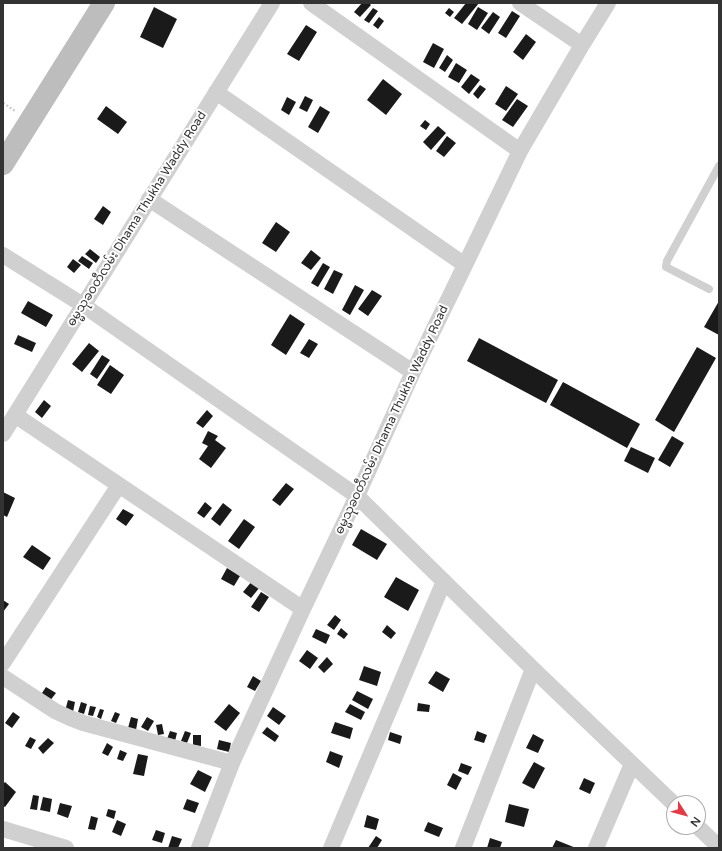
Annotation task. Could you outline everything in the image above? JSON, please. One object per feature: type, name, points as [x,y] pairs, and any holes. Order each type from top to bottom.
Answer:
[{"type":"street","points":[[3,164],[104,3]]},
{"type":"street","name":"ဓမ္မသုခဝတီလမ်း Dhama Thukha Waddy Road","points":[[3,434],[272,3]]},
{"type":"street","points":[[311,3],[520,151]]},
{"type":"street","points":[[520,3],[582,45]]},
{"type":"street","name":"ဓမ္မသုခဝတီလမ်း Dhama Thukha Waddy Road","points":[[199,848],[232,763],[357,496],[413,372],[520,151],[608,3]]},
{"type":"street","points":[[216,92],[465,265]]},
{"type":"street","points":[[149,199],[413,372]]},
{"type":"street","points":[[3,255],[83,305],[357,496],[533,669],[666,796]]},
{"type":"street","points":[[15,415],[303,609]]},
{"type":"street","points":[[3,663],[119,485]]},
{"type":"street","points":[[331,848],[444,581]]},
{"type":"street","points":[[463,848],[533,669]]},
{"type":"street","points":[[3,677],[55,711],[83,723],[232,763]]},
{"type":"street","points":[[596,848],[632,764]]},
{"type":"street","points":[[3,829],[66,848]]},
{"type":"street","points":[[706,835],[719,847]]},
{"type":"lane","points":[[709,289],[666,267],[667,261],[719,166]]},
{"type":"building","points":[[362,3],[369,3],[371,5],[360,17],[354,12]]},
{"type":"building","points":[[466,3],[479,3],[462,24],[454,18]]},
{"type":"building","points":[[154,7],[177,19],[163,48],[140,37]]},
{"type":"building","points":[[478,7],[488,13],[477,30],[468,24]]},
{"type":"building","points":[[373,8],[378,11],[369,23],[364,20]]},
{"type":"building","points":[[449,8],[454,12],[450,17],[445,13]]},
{"type":"building","points":[[512,11],[520,16],[506,38],[498,33]]},
{"type":"building","points":[[493,12],[500,17],[489,34],[481,28]]},
{"type":"building","points":[[379,17],[384,21],[378,29],[373,25]]},
{"type":"building","points":[[306,25],[317,32],[299,61],[287,54]]},
{"type":"building","points":[[526,34],[536,42],[523,60],[513,52]]},
{"type":"building","points":[[433,43],[444,49],[434,68],[423,62]]},
{"type":"building","points":[[447,55],[453,60],[445,72],[439,68]]},
{"type":"building","points":[[456,63],[467,70],[459,83],[448,77]]},
{"type":"building","points":[[471,74],[480,80],[469,94],[461,87]]},
{"type":"building","points":[[383,79],[402,94],[386,115],[367,100]]},
{"type":"building","points":[[480,85],[486,89],[478,99],[473,94]]},
{"type":"building","points":[[506,86],[518,94],[506,111],[495,104]]},
{"type":"building","points":[[305,96],[313,100],[307,112],[299,108]]},
{"type":"building","points":[[287,97],[296,102],[289,115],[281,110]]},
{"type":"building","points":[[517,99],[528,106],[513,127],[502,120]]},
{"type":"building","points":[[106,106],[127,122],[118,134],[97,119]]},
{"type":"building","points":[[320,106],[330,112],[318,133],[308,127]]},
{"type":"building","points":[[425,120],[430,124],[426,130],[420,126]]},
{"type":"building","points":[[438,126],[446,133],[431,150],[423,142]]},
{"type":"building","points":[[447,136],[456,143],[444,157],[436,151]]},
{"type":"building","points":[[103,206],[111,212],[103,225],[94,219]]},
{"type":"building","points":[[276,222],[290,232],[276,252],[262,243]]},
{"type":"building","points":[[90,249],[100,257],[96,263],[85,254]]},
{"type":"building","points":[[311,250],[321,258],[311,270],[301,263]]},
{"type":"building","points":[[82,256],[93,263],[89,269],[78,261]]},
{"type":"building","points":[[73,259],[81,265],[74,273],[67,267]]},
{"type":"building","points":[[323,263],[330,267],[318,287],[311,283]]},
{"type":"building","points":[[334,270],[343,274],[333,294],[324,289]]},
{"type":"building","points":[[355,285],[364,290],[350,315],[342,310]]},
{"type":"building","points":[[372,290],[382,296],[368,316],[358,309]]},
{"type":"building","points":[[28,301],[53,315],[46,327],[21,313]]},
{"type":"building","points":[[719,301],[719,335],[704,327]]},
{"type":"building","points":[[290,314],[305,324],[286,355],[271,345]]},
{"type":"building","points":[[18,335],[36,343],[32,352],[14,344]]},
{"type":"building","points":[[479,338],[558,380],[546,403],[467,361]]},
{"type":"building","points":[[309,339],[318,344],[309,358],[300,353]]},
{"type":"building","points":[[89,343],[99,351],[82,372],[72,364]]},
{"type":"building","points":[[697,347],[716,358],[674,432],[655,420]]},
{"type":"building","points":[[102,355],[110,360],[97,379],[90,374]]},
{"type":"building","points":[[110,365],[124,375],[111,394],[97,385]]},
{"type":"building","points":[[563,382],[640,424],[627,448],[550,405]]},
{"type":"building","points":[[44,400],[51,406],[42,418],[35,412]]},
{"type":"building","points":[[207,410],[213,416],[203,428],[196,423]]},
{"type":"building","points":[[208,431],[218,436],[215,440],[226,448],[211,468],[199,459],[208,446],[202,443]]},
{"type":"building","points":[[672,436],[684,443],[670,467],[658,460]]},
{"type":"building","points":[[631,447],[655,458],[648,473],[624,461]]},
{"type":"building","points":[[286,483],[294,489],[280,506],[272,500]]},
{"type":"building","points":[[3,492],[15,498],[7,517],[3,515]]},
{"type":"building","points":[[205,502],[212,508],[204,518],[197,513]]},
{"type":"building","points":[[223,503],[232,510],[220,526],[211,519]]},
{"type":"building","points":[[123,509],[134,515],[126,526],[116,519]]},
{"type":"building","points":[[244,519],[255,527],[239,549],[228,541]]},
{"type":"building","points":[[361,529],[387,544],[377,560],[352,545]]},
{"type":"building","points":[[32,545],[51,558],[43,570],[23,557]]},
{"type":"building","points":[[227,568],[240,576],[234,586],[221,579]]},
{"type":"building","points":[[396,577],[419,590],[408,611],[384,597]]},
{"type":"building","points":[[252,581],[260,587],[251,598],[243,592]]},
{"type":"building","points":[[261,592],[269,597],[259,612],[251,607]]},
{"type":"building","points":[[3,600],[9,604],[3,612]]},
{"type":"building","points":[[335,615],[341,620],[334,630],[327,625]]},
{"type":"building","points":[[387,625],[396,633],[391,639],[382,632]]},
{"type":"building","points":[[341,628],[348,634],[344,639],[337,634]]},
{"type":"building","points":[[316,629],[330,635],[326,644],[312,637]]},
{"type":"building","points":[[307,650],[318,658],[310,669],[299,661]]},
{"type":"building","points":[[327,657],[333,664],[324,673],[318,667]]},
{"type":"building","points":[[364,666],[381,672],[377,686],[359,680]]},
{"type":"building","points":[[436,671],[450,679],[443,692],[428,683]]},
{"type":"building","points":[[253,676],[261,681],[255,691],[247,687]]},
{"type":"building","points":[[46,687],[56,693],[49,702],[40,696]]},
{"type":"building","points":[[357,691],[373,699],[368,709],[352,700]]},
{"type":"building","points":[[68,700],[75,702],[73,712],[65,711]]},
{"type":"building","points":[[81,702],[87,704],[84,714],[78,712]]},
{"type":"building","points":[[418,703],[430,705],[429,712],[417,711]]},
{"type":"building","points":[[229,704],[240,713],[226,731],[214,722]]},
{"type":"building","points":[[350,704],[365,712],[361,720],[345,712]]},
{"type":"building","points":[[90,706],[96,707],[93,716],[88,715]]},
{"type":"building","points":[[273,707],[286,716],[279,725],[267,716]]},
{"type":"building","points":[[100,709],[104,710],[101,719],[97,717]]},
{"type":"building","points":[[13,712],[20,717],[12,728],[5,723]]},
{"type":"building","points":[[115,712],[120,714],[116,723],[111,721]]},
{"type":"building","points":[[131,717],[138,719],[136,730],[128,728]]},
{"type":"building","points":[[147,717],[154,721],[148,731],[141,727]]},
{"type":"building","points":[[335,722],[353,728],[350,739],[331,733]]},
{"type":"building","points":[[162,724],[164,734],[158,735],[156,725]]},
{"type":"building","points":[[267,727],[279,736],[275,742],[262,733]]},
{"type":"building","points":[[170,731],[177,733],[175,741],[167,739]]},
{"type":"building","points":[[185,731],[191,733],[187,743],[181,741]]},
{"type":"building","points":[[477,731],[487,735],[484,743],[474,740]]},
{"type":"building","points":[[390,732],[402,736],[400,744],[388,740]]},
{"type":"building","points":[[533,734],[544,740],[538,753],[526,748]]},
{"type":"building","points":[[193,735],[201,735],[201,746],[193,745]]},
{"type":"building","points":[[30,737],[36,740],[31,749],[25,746]]},
{"type":"building","points":[[48,738],[54,743],[43,754],[38,748]]},
{"type":"building","points":[[219,740],[231,743],[229,752],[217,749]]},
{"type":"building","points":[[107,743],[113,747],[108,756],[102,753]]},
{"type":"building","points":[[120,750],[127,753],[123,761],[117,759]]},
{"type":"building","points":[[330,751],[343,756],[339,768],[326,762]]},
{"type":"building","points":[[138,754],[148,756],[144,776],[133,774]]},
{"type":"building","points":[[534,762],[545,768],[534,789],[522,783]]},
{"type":"building","points":[[461,763],[472,767],[468,775],[458,771]]},
{"type":"building","points":[[198,770],[212,777],[205,792],[190,784]]},
{"type":"building","points":[[453,773],[462,778],[456,790],[447,785]]},
{"type":"building","points":[[584,778],[595,783],[590,794],[579,789]]},
{"type":"building","points":[[5,782],[16,792],[5,807],[3,806],[3,784]]},
{"type":"building","points":[[33,795],[39,796],[37,810],[30,809]]},
{"type":"building","points":[[43,797],[52,799],[50,812],[40,810]]},
{"type":"building","points":[[187,799],[199,803],[195,813],[183,809]]},
{"type":"building","points":[[60,803],[72,806],[68,818],[57,814]]},
{"type":"building","points":[[509,804],[529,809],[524,827],[505,822]]},
{"type":"building","points":[[108,809],[116,811],[114,819],[106,816]]},
{"type":"building","points":[[367,815],[379,819],[376,830],[364,827]]},
{"type":"building","points":[[91,816],[98,818],[95,830],[88,829]]},
{"type":"building","points":[[117,820],[126,824],[121,836],[112,832]]},
{"type":"building","points":[[428,822],[443,828],[439,837],[424,831]]},
{"type":"building","points":[[156,830],[165,833],[162,843],[152,840]]},
{"type":"building","points":[[172,836],[182,839],[178,848],[168,848]]},
{"type":"building","points":[[376,836],[382,840],[377,848],[368,848]]},
{"type":"building","points":[[490,838],[502,842],[500,848],[487,848]]},
{"type":"building","points":[[556,840],[576,848],[552,848]]}]
